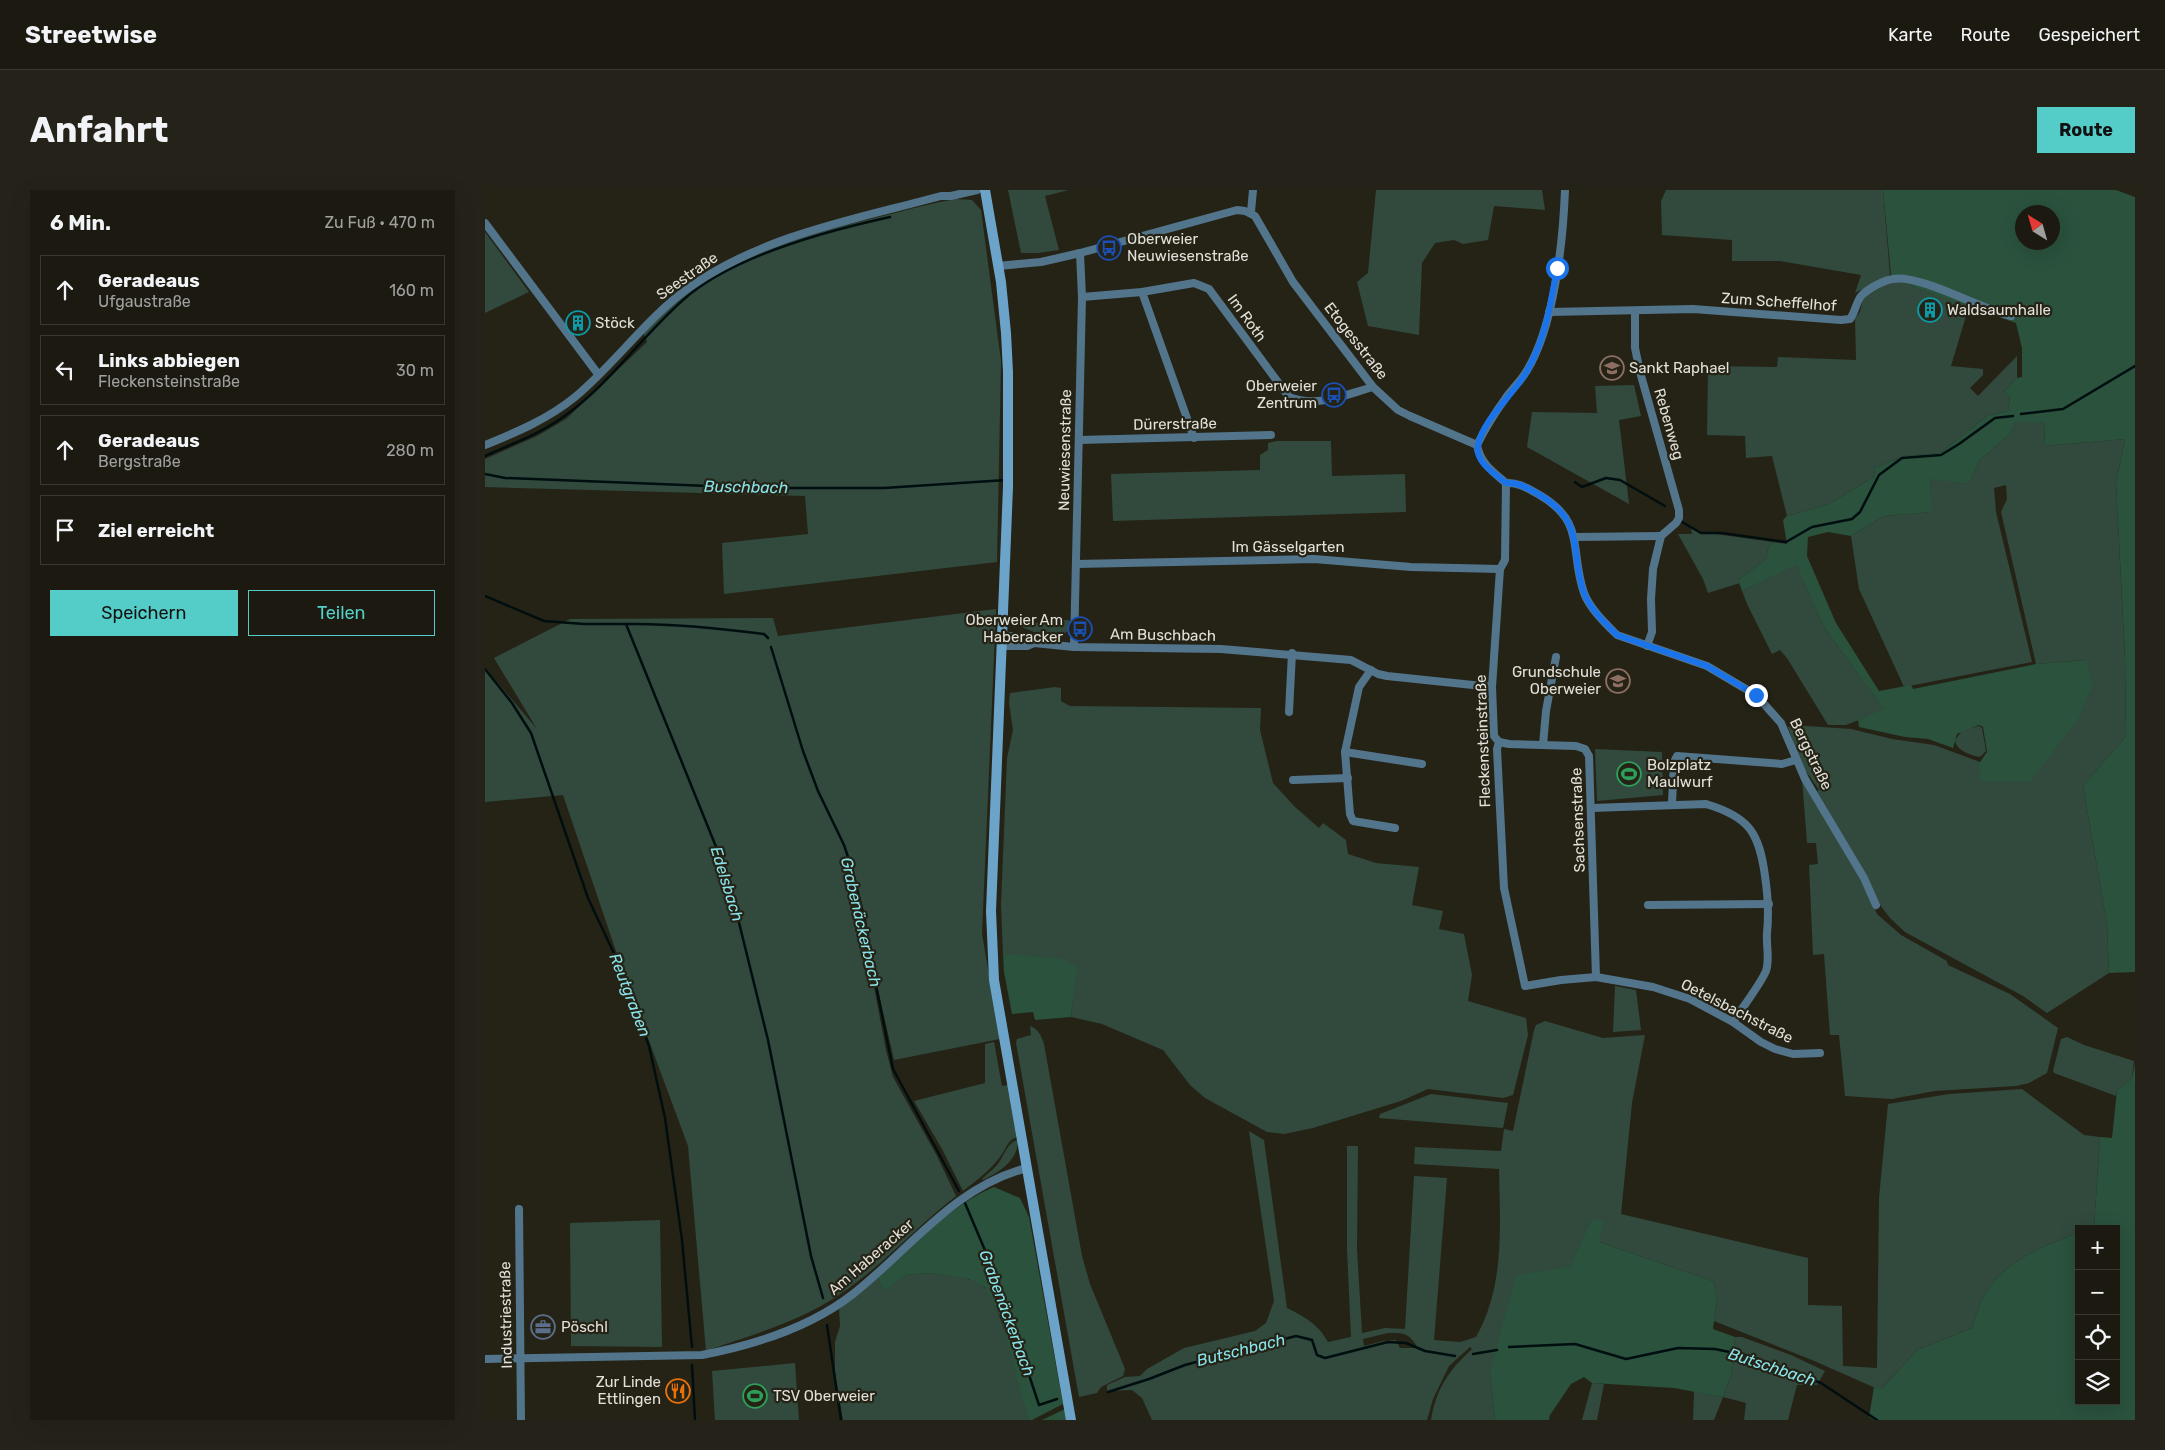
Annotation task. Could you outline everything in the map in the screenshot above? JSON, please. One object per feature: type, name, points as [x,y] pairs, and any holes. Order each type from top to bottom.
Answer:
[{"type":"main road","points":[[985,190],[1007,333],[1008,372],[1008,487],[991,934],[1000,1019],[1071,1420]]},
{"type":"street","name":"Seestraße","points":[[941,196],[950,190]]},
{"type":"street","name":"Seestraße","points":[[485,445],[542,419],[576,396],[658,314],[689,288],[723,266],[762,249],[818,229],[941,196],[951,196],[977,190]]},
{"type":"street","points":[[998,266],[1041,262],[1080,253],[1199,219],[1237,210],[1251,212],[1253,190]]},
{"type":"street","points":[[1506,483],[1483,463],[1477,445],[1495,413],[1526,372],[1538,346],[1549,312],[1563,233],[1565,190]]},
{"type":"street","name":"Etogesstraße","points":[[1251,212],[1259,221],[1293,282],[1373,387],[1404,413],[1477,445]]},
{"type":"street","points":[[485,223],[597,374]]},
{"type":"street","name":"Neuwiesenstraße","points":[[1074,647],[1082,297],[1080,253]]},
{"type":"street","name":"Zum Scheffelhof","points":[[1549,312],[1693,309],[1841,320],[1850,319],[1856,312],[1859,298],[1866,292],[1892,279],[1911,280],[2011,316]]},
{"type":"street","name":"Im Roth","points":[[1082,297],[1142,292],[1194,283],[1209,288],[1289,397],[1298,400],[1321,402],[1373,387]]},
{"type":"street","points":[[1142,292],[1194,438]]},
{"type":"street","name":"Rebenweg","points":[[1635,311],[1635,348],[1650,410],[1679,510],[1679,518],[1676,523],[1661,536]]},
{"type":"street","name":"Dürerstraße","points":[[1079,440],[1271,435]]},
{"type":"street","name":"Bergstraße","points":[[1506,483],[1513,482],[1545,498],[1557,507],[1575,537],[1584,594],[1589,603],[1617,635],[1707,666],[1756,695],[1781,723],[1796,760],[1864,878],[1876,905]]},
{"type":"street","name":"Fleckensteinstraße","points":[[1506,483],[1505,560],[1500,569],[1492,687],[1494,736],[1499,742],[1497,749],[1504,888],[1525,986]]},
{"type":"street","points":[[1575,537],[1661,536],[1653,569],[1651,599],[1652,632],[1647,646]]},
{"type":"street","name":"Im Gässelgarten","points":[[1076,564],[1314,559],[1411,567],[1500,569]]},
{"type":"street","name":"Am Buschbach","points":[[1002,635],[1018,637],[1034,643],[1074,647],[1221,649],[1351,660],[1387,676],[1492,687]]},
{"type":"street","name":"Am Buschbach","points":[[1001,646],[1027,646],[1034,643]]},
{"type":"street","points":[[1289,712],[1292,654]]},
{"type":"street","points":[[1543,745],[1546,711],[1557,657]]},
{"type":"street","points":[[1371,670],[1359,687],[1345,752],[1350,814],[1353,820],[1395,828]]},
{"type":"street","name":"Sachsenstraße","points":[[1499,742],[1577,746],[1585,749],[1589,756],[1596,977]]},
{"type":"street","points":[[1345,752],[1422,764]]},
{"type":"street","points":[[1672,803],[1674,762],[1677,756],[1782,764],[1796,760]]},
{"type":"street","points":[[1293,780],[1348,778]]},
{"type":"street","points":[[1592,808],[1672,803],[1705,804],[1722,809],[1741,820],[1751,829],[1760,844],[1769,904],[1768,958],[1766,971],[1733,1022]]},
{"type":"street","points":[[1649,905],[1769,904]]},
{"type":"street","name":"Oetelsbachstraße","points":[[1525,986],[1596,977],[1653,987],[1690,999],[1733,1022],[1761,1042],[1784,1052],[1793,1054],[1820,1053]]},
{"type":"street","name":"Am Haberacker","points":[[485,1359],[702,1355],[723,1351],[777,1334],[813,1319],[852,1295],[927,1228],[973,1191],[999,1177],[1027,1168]]},
{"type":"street","name":"Industriestraße","points":[[519,1209],[521,1420]]},
{"type":"green space","points":[[1008,190],[1069,190],[1045,196],[1059,250],[1021,253]]},
{"type":"green space","points":[[1376,190],[1542,190],[1545,210],[1494,206],[1488,240],[1463,244],[1454,240],[1435,243],[1422,263],[1419,335],[1368,326],[1357,282],[1368,273]]},
{"type":"green space","points":[[1666,190],[1883,190],[1890,275],[1855,293],[1861,275],[1780,261],[1732,261],[1732,240],[1662,235],[1661,201]]},
{"type":"green space","points":[[1883,190],[2116,190],[2135,197],[2135,972],[2109,973],[2107,924],[2083,786],[2126,736],[2125,657],[2116,483],[2125,439],[2044,446],[2045,423],[2014,422],[2011,433],[1979,461],[1969,484],[1930,479],[1932,512],[1884,516],[1851,536],[1828,532],[1808,537],[1807,556],[1836,623],[1879,691],[1911,685],[1913,689],[2036,664],[2086,660],[2093,684],[2079,718],[2030,782],[1980,781],[1980,762],[1987,752],[1983,727],[1979,725],[1957,734],[1953,748],[1928,739],[1905,737],[1859,727],[1858,720],[1884,709],[1825,629],[1796,565],[1742,591],[1738,580],[1766,559],[1768,549],[1773,542],[1787,544],[1783,520],[1787,516],[1829,504],[1875,476],[1874,468],[1904,456],[1940,453],[1987,416],[2008,411],[2010,397],[2004,391],[2017,378],[2022,377],[2022,348],[2016,323],[1918,289],[1891,275]]},
{"type":"green space","points":[[956,199],[972,200],[981,210],[1001,361],[997,562],[724,594],[722,543],[808,534],[805,496],[485,487],[485,459],[537,436],[566,419],[647,342],[643,332],[672,305],[703,282],[748,258],[796,239]]},
{"type":"green space","points":[[485,232],[529,292],[485,313]]},
{"type":"green space","points":[[1893,281],[1903,281],[1918,289],[1969,306],[1951,366],[1983,369],[1983,375],[1970,388],[1978,396],[2017,356],[2017,378],[2004,391],[2010,397],[2008,411],[1987,416],[1940,453],[1904,456],[1874,468],[1875,476],[1829,504],[1787,516],[1772,456],[1746,458],[1745,436],[1707,435],[1708,366],[1777,367],[1778,357],[1856,360],[1855,318],[1860,312],[1863,297]]},
{"type":"green space","points":[[1634,385],[1641,416],[1619,420],[1629,504],[1527,447],[1532,412],[1597,413],[1595,386]]},
{"type":"green space","points":[[2013,422],[2045,423],[2044,446],[2125,439],[2116,483],[2125,659],[2126,736],[2083,786],[2107,924],[2109,973],[2047,1013],[2023,996],[1905,932],[1890,918],[1880,905],[1868,878],[1817,791],[1819,790],[1801,764],[1788,727],[1792,725],[1851,729],[1892,739],[1934,745],[1980,762],[1980,781],[2086,660],[2036,664],[2001,512],[2007,499],[2006,485],[1994,488],[1996,512],[2032,662],[1904,687],[1859,589],[1851,536],[1884,516],[1931,512],[1930,478],[1969,484],[1979,461],[2011,433]]},
{"type":"green space","points":[[1277,441],[1331,441],[1332,476],[1405,474],[1406,512],[1113,521],[1111,474],[1260,470],[1260,455],[1268,450],[1268,443]]},
{"type":"green space","points":[[1691,529],[1773,542],[1768,549],[1766,559],[1738,580],[1740,583],[1708,593],[1703,579],[1678,534],[1692,534]]},
{"type":"green space","points":[[1796,564],[1825,629],[1885,710],[1846,725],[1828,725],[1787,658],[1780,650],[1772,654],[1742,591]]},
{"type":"green space","points":[[996,609],[982,934],[1000,1039],[894,1060],[857,897],[886,1050],[893,1077],[937,1156],[956,1196],[884,1260],[824,1305],[791,1320],[706,1351],[688,1146],[619,960],[563,795],[485,802],[485,668],[537,729],[494,658],[570,619],[773,618],[778,636]]},
{"type":"green space","points":[[1069,620],[1070,628],[1065,633],[1052,637],[1017,625]]},
{"type":"green space","points":[[1055,687],[1061,688],[1061,701],[1070,706],[1261,708],[1260,730],[1273,783],[1294,806],[1319,828],[1323,823],[1346,840],[1348,854],[1376,863],[1419,867],[1412,905],[1443,911],[1439,929],[1464,934],[1472,975],[1468,1001],[1526,1018],[1528,1035],[1513,1095],[1503,1098],[1428,1089],[1401,1101],[1313,1128],[1284,1134],[1267,1132],[1205,1098],[1190,1085],[1163,1050],[1102,1024],[1071,1017],[1076,967],[1003,954],[1001,905],[1007,758],[1013,730],[1009,703],[1010,693]]},
{"type":"green space","points":[[1979,726],[1982,728],[1986,751],[1980,757],[1961,750],[1955,740],[1962,731]]},
{"type":"green space","name":"Bolzplatz Maulwurf","points":[[1595,749],[1662,752],[1663,795],[1597,801]]},
{"type":"green space","points":[[1802,779],[1859,874],[1877,914],[1901,935],[1947,961],[1948,965],[2010,994],[2058,1028],[2047,1073],[2029,1083],[2016,1086],[1935,1091],[1892,1099],[1845,1096],[1839,1035],[1830,1035],[1824,954],[1813,955],[1809,865],[1818,864],[1816,843],[1807,843]]},
{"type":"green space","points":[[1003,954],[1063,959],[1077,967],[1071,1017],[1035,1020],[1033,1012],[1012,1014],[1004,972]]},
{"type":"green space","points":[[1615,986],[1636,990],[1641,1030],[1613,1032]]},
{"type":"green space","points":[[1545,1021],[1603,1038],[1645,1035],[1632,1103],[1621,1214],[1808,1258],[1808,1305],[1842,1306],[1843,1366],[1877,1368],[1879,1198],[1888,1104],[1949,1094],[2022,1089],[2084,1135],[2100,1137],[2094,1225],[2075,1225],[2075,1235],[2015,1262],[1994,1281],[1986,1292],[1972,1328],[1917,1350],[1880,1390],[1812,1360],[1714,1321],[1717,1300],[1713,1281],[1599,1242],[1570,1267],[1490,1372],[1495,1420],[1431,1420],[1440,1389],[1450,1373],[1472,1349],[1470,1347],[1449,1366],[1433,1399],[1427,1420],[1152,1420],[1142,1398],[1132,1390],[1107,1391],[1107,1385],[1125,1377],[1140,1376],[1147,1369],[1184,1348],[1255,1331],[1266,1323],[1274,1301],[1249,1131],[1264,1140],[1287,1308],[1320,1330],[1328,1342],[1351,1337],[1347,1249],[1347,1146],[1358,1146],[1357,1249],[1362,1333],[1385,1328],[1405,1329],[1414,1176],[1447,1178],[1434,1340],[1460,1342],[1476,1337],[1492,1297],[1499,1255],[1499,1169],[1414,1164],[1415,1147],[1501,1151],[1504,1129],[1513,1131],[1536,1025]],"holes":[[[1388,1333],[1407,1335],[1416,1345],[1416,1348],[1400,1348],[1396,1340],[1364,1346],[1363,1339]]]},
{"type":"green space","points":[[1030,1026],[1038,1031],[1044,1044],[1082,1256],[1090,1284],[1125,1369],[1123,1376],[1101,1387],[1097,1393],[1079,1397],[1016,1043],[1017,1039],[1031,1035]]},
{"type":"green space","points":[[2067,1037],[2084,1045],[2134,1061],[2132,1078],[2117,1090],[2116,1096],[2054,1073],[2061,1039]]},
{"type":"green space","points":[[994,1042],[1002,1086],[1008,1085],[1018,1137],[1010,1141],[989,1169],[963,1191],[942,1149],[914,1101],[985,1083],[985,1044]]},
{"type":"green space","points":[[2135,1063],[2135,1420],[1874,1420],[1869,1417],[1874,1387],[1880,1389],[1883,1387],[1917,1350],[1972,1328],[1984,1296],[1994,1281],[2004,1271],[2027,1255],[2075,1235],[2075,1405],[2120,1405],[2120,1225],[2094,1225],[2100,1137],[2112,1138],[2117,1090],[2132,1078]]},
{"type":"green space","points":[[1431,1094],[1508,1103],[1503,1128],[1379,1118],[1380,1114]]},
{"type":"green space","points":[[1018,1140],[1015,1154],[1007,1165],[983,1180],[997,1165],[1008,1147]]},
{"type":"green space","points":[[994,1187],[1020,1198],[1029,1217],[1063,1404],[1032,1420],[1028,1420],[1001,1318],[985,1287],[968,1279],[931,1273],[906,1275],[884,1291],[877,1277],[947,1215]]},
{"type":"green space","points":[[1592,1219],[1604,1221],[1599,1242],[1713,1281],[1717,1299],[1713,1329],[1735,1337],[1731,1375],[1723,1397],[1674,1388],[1592,1383],[1584,1377],[1571,1384],[1550,1415],[1549,1420],[1495,1420],[1490,1372],[1516,1275],[1570,1267]]},
{"type":"green space","points":[[660,1220],[662,1347],[571,1346],[570,1223]]},
{"type":"green space","points":[[931,1273],[971,1280],[983,1286],[990,1294],[1010,1348],[1028,1420],[843,1420],[835,1373],[835,1342],[840,1326],[839,1309],[877,1277],[884,1290],[906,1275]]},
{"type":"green space","points":[[1735,1337],[1742,1337],[1791,1355],[1825,1371],[1817,1385],[1797,1385],[1788,1420],[1744,1420],[1746,1403],[1723,1397],[1731,1375]]},
{"type":"green space","name":"TSV Oberweier","points":[[795,1363],[799,1420],[715,1420],[712,1371]]},
{"type":"green space","points":[[1592,1383],[1604,1384],[1597,1420],[1582,1420]]},
{"type":"green space","points":[[1694,1391],[1723,1397],[1714,1420],[1693,1420]]},
{"type":"green space","points":[[1065,1409],[1067,1420],[1042,1420]]},
{"type":"waterway","points":[[485,456],[545,429],[580,404],[610,376],[668,314],[703,284],[727,270],[781,247],[890,217]]},
{"type":"waterway","points":[[2021,414],[2063,409],[2135,366]]},
{"type":"waterway","points":[[1682,522],[1701,533],[1722,533],[1786,542],[1812,527],[1852,519],[1860,512],[1879,475],[1902,458],[1941,455],[1995,418],[2013,416]]},
{"type":"waterway","name":"Buschbach","points":[[485,474],[505,478],[759,488],[884,488],[1006,480]]},
{"type":"waterway","points":[[1575,482],[1582,487],[1606,478],[1620,480],[1665,506]]},
{"type":"waterway","name":"Edelsbach","points":[[485,596],[544,621],[584,624],[626,624],[727,874],[768,1040],[811,1256],[823,1298]]},
{"type":"waterway","name":"Grabenäckerbach","points":[[626,624],[661,624],[713,628],[764,634],[768,638]]},
{"type":"waterway","name":"Grabenäckerbach","points":[[771,647],[803,751],[818,791],[844,845],[852,869],[865,921],[893,1069],[959,1191]]},
{"type":"waterway","name":"Reutgraben","points":[[485,669],[512,703],[531,733],[588,898],[618,962],[649,1046],[665,1118],[682,1240],[692,1347]]},
{"type":"waterway","name":"Grabenäckerbach","points":[[965,1203],[998,1281],[1039,1405],[1057,1399]]},
{"type":"waterway","name":"Edelsbach","points":[[827,1325],[841,1420]]},
{"type":"waterway","name":"Butschbach","points":[[1108,1392],[1185,1365],[1296,1336],[1312,1340],[1317,1355],[1325,1358],[1388,1342],[1406,1343],[1425,1351],[1455,1356]]},
{"type":"waterway","name":"Butschbach","points":[[1509,1347],[1575,1344],[1626,1359],[1678,1348],[1715,1349],[1753,1357],[1821,1383],[1877,1420]]},
{"type":"waterway","name":"Butschbach","points":[[1473,1354],[1497,1350]]},
{"type":"waterway","name":"Reutgraben","points":[[692,1365],[695,1420]]},
{"type":"place","name":"Oberweier Neuwiesenstraße","points":[[1109,248]]},
{"type":"place","name":"Waldsaumhalle","points":[[1930,310]]},
{"type":"place","name":"Stöck","points":[[578,323]]},
{"type":"place","name":"Sankt Raphael","points":[[1612,368]]},
{"type":"place","name":"Oberweier Zentrum","points":[[1334,395]]},
{"type":"place","name":"Oberweier Am Haberacker","points":[[1080,629]]},
{"type":"place","name":"Grundschule Oberweier","points":[[1618,681]]},
{"type":"place","name":"Bolzplatz Maulwurf","points":[[1629,774]]},
{"type":"place","name":"Pöschl","points":[[543,1327]]},
{"type":"place","name":"Zur Linde Ettlingen","points":[[678,1391]]},
{"type":"place","name":"TSV Oberweier","points":[[755,1396]]},
{"type":"route","points":[[1557,268],[1549,312],[1535,353],[1526,372],[1505,398],[1486,428],[1477,445],[1479,455],[1483,463],[1506,483],[1513,482],[1527,488],[1557,507],[1575,537],[1584,594],[1607,626],[1617,635],[1707,666],[1756,695]]}]
